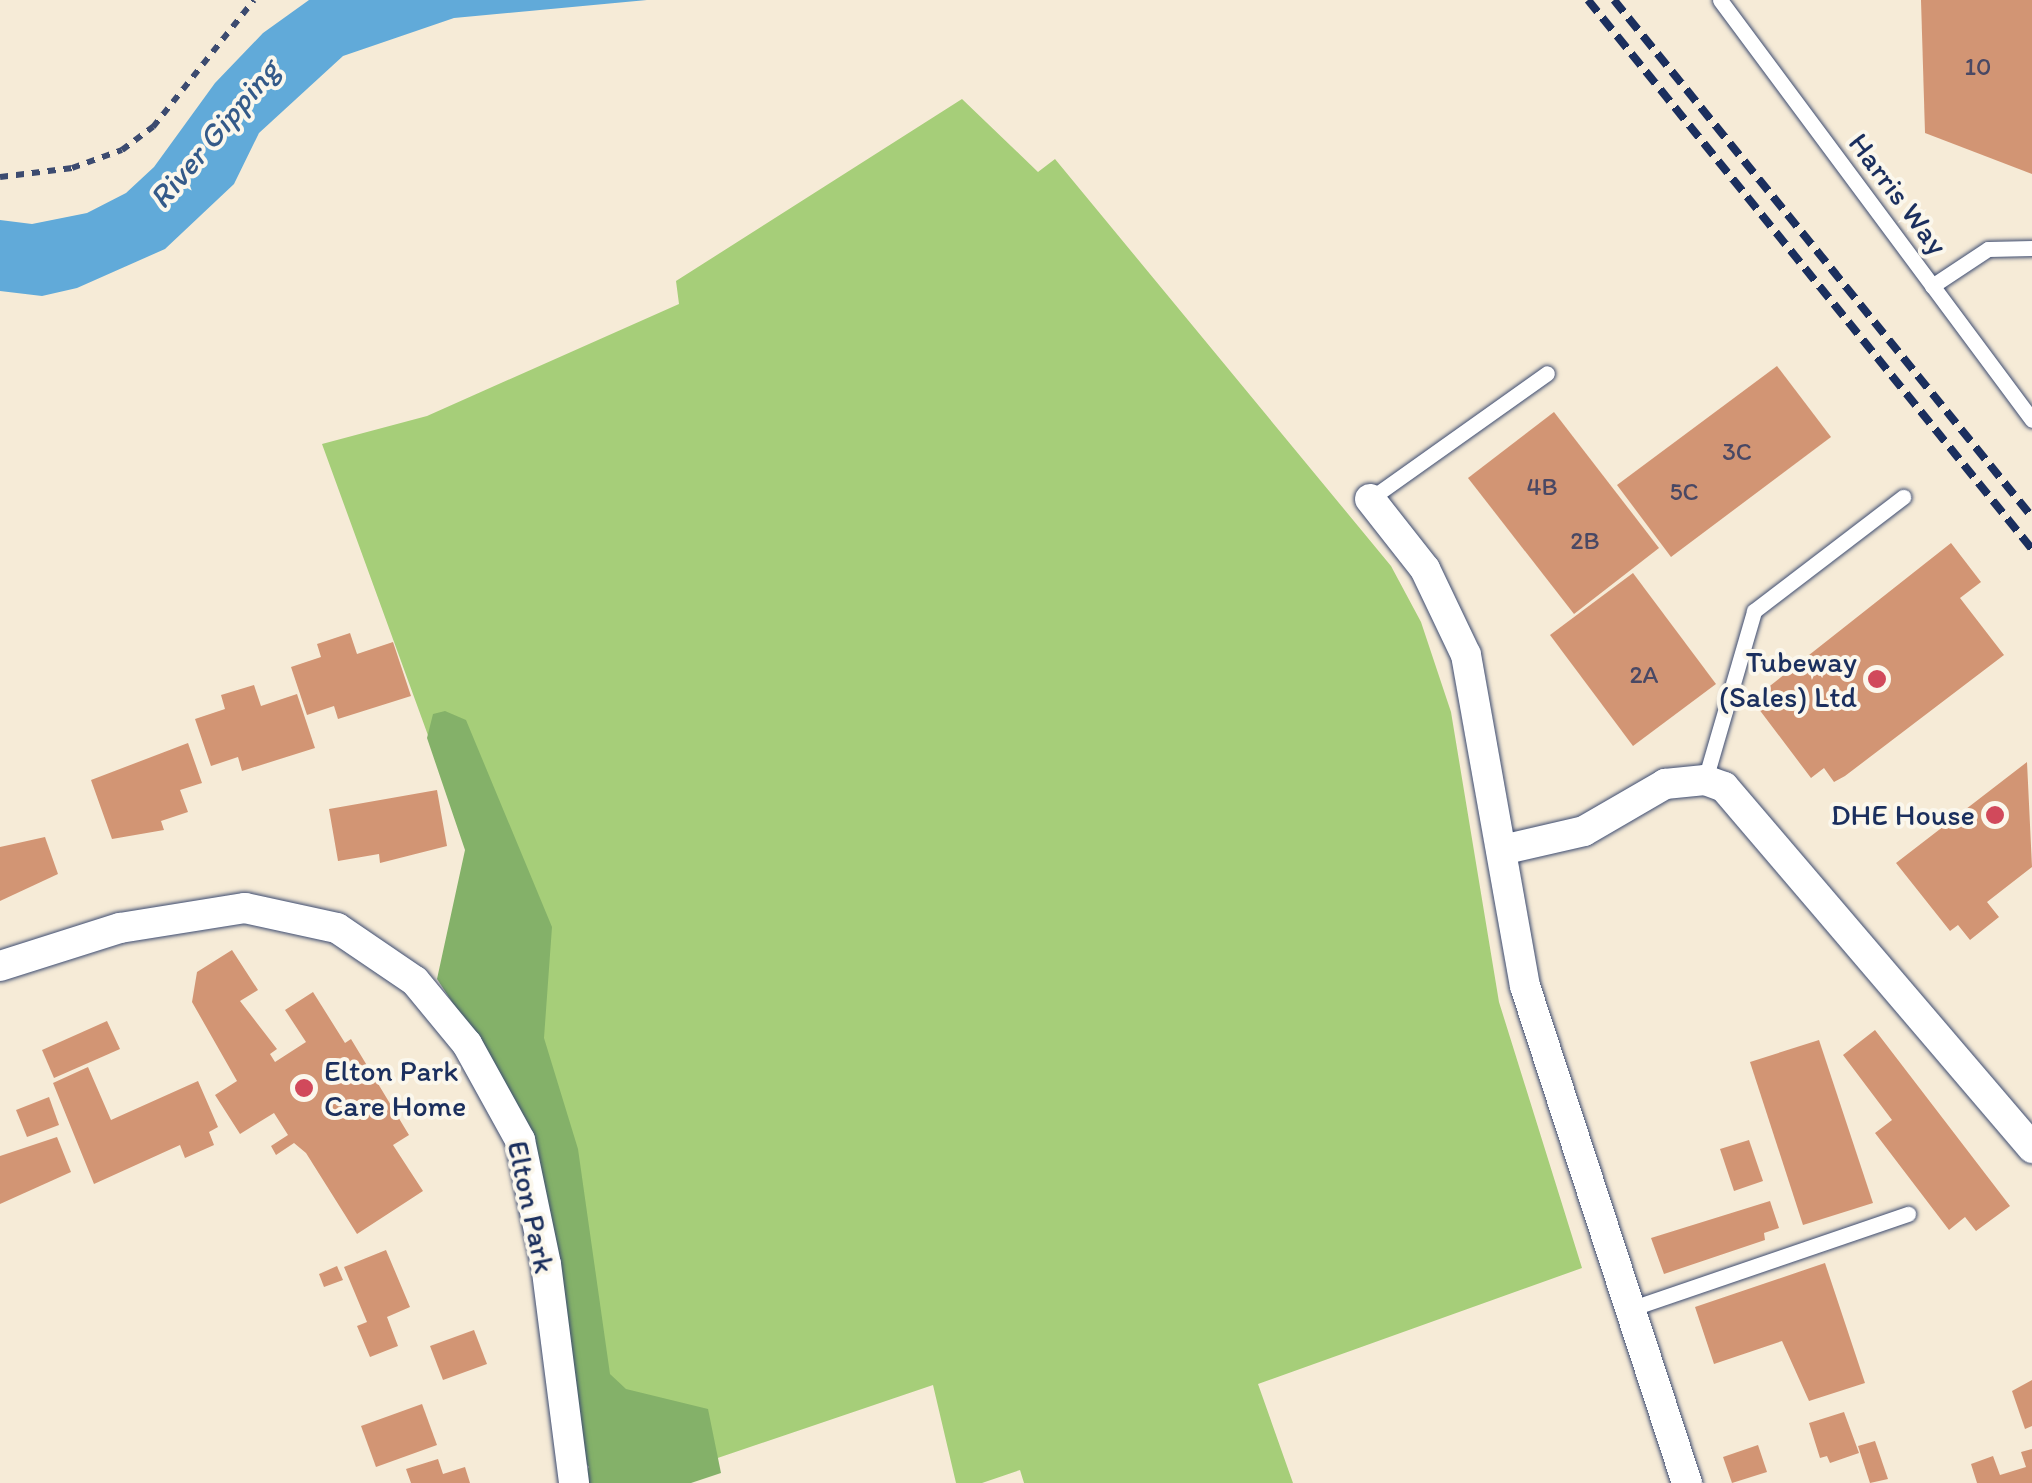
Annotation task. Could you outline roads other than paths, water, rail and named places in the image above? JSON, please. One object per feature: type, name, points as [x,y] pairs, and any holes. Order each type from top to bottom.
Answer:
[{"type":"street","points":[[1370,499],[1425,570],[1466,655],[1524,986],[1687,1483]]},
{"type":"street","points":[[1502,850],[1584,831],[1665,784],[1705,780],[1724,787],[1761,823],[2032,1148]]},
{"type":"street","name":"Elton Park","points":[[0,966],[120,928],[244,908],[337,928],[415,981],[467,1044],[520,1140],[546,1264],[574,1483]]},
{"type":"lane","name":"Harris Way","points":[[1720,0],[2032,420]]},
{"type":"lane","points":[[1932,286],[1988,250],[2032,248]]},
{"type":"lane","points":[[1370,499],[1546,373]]},
{"type":"lane","points":[[1705,780],[1754,611],[1903,497]]},
{"type":"lane","points":[[1630,1309],[1908,1214]]},
{"type":"water","name":"River Gipping","points":[[309,0],[647,0],[454,18],[343,56],[259,133],[234,184],[165,249],[77,288],[42,296],[0,291],[0,220],[32,224],[87,213],[126,193],[154,167],[215,83],[263,33]]},
{"type":"railway","points":[[1588,0],[2032,549]]},
{"type":"railway","points":[[1614,0],[2032,517]]},
{"type":"place","name":"Tubeway (Sales) Ltd","points":[[1877,679]]},
{"type":"place","name":"DHE House","points":[[1995,815]]},
{"type":"place","name":"Elton Park Care Home","points":[[304,1088]]}]
